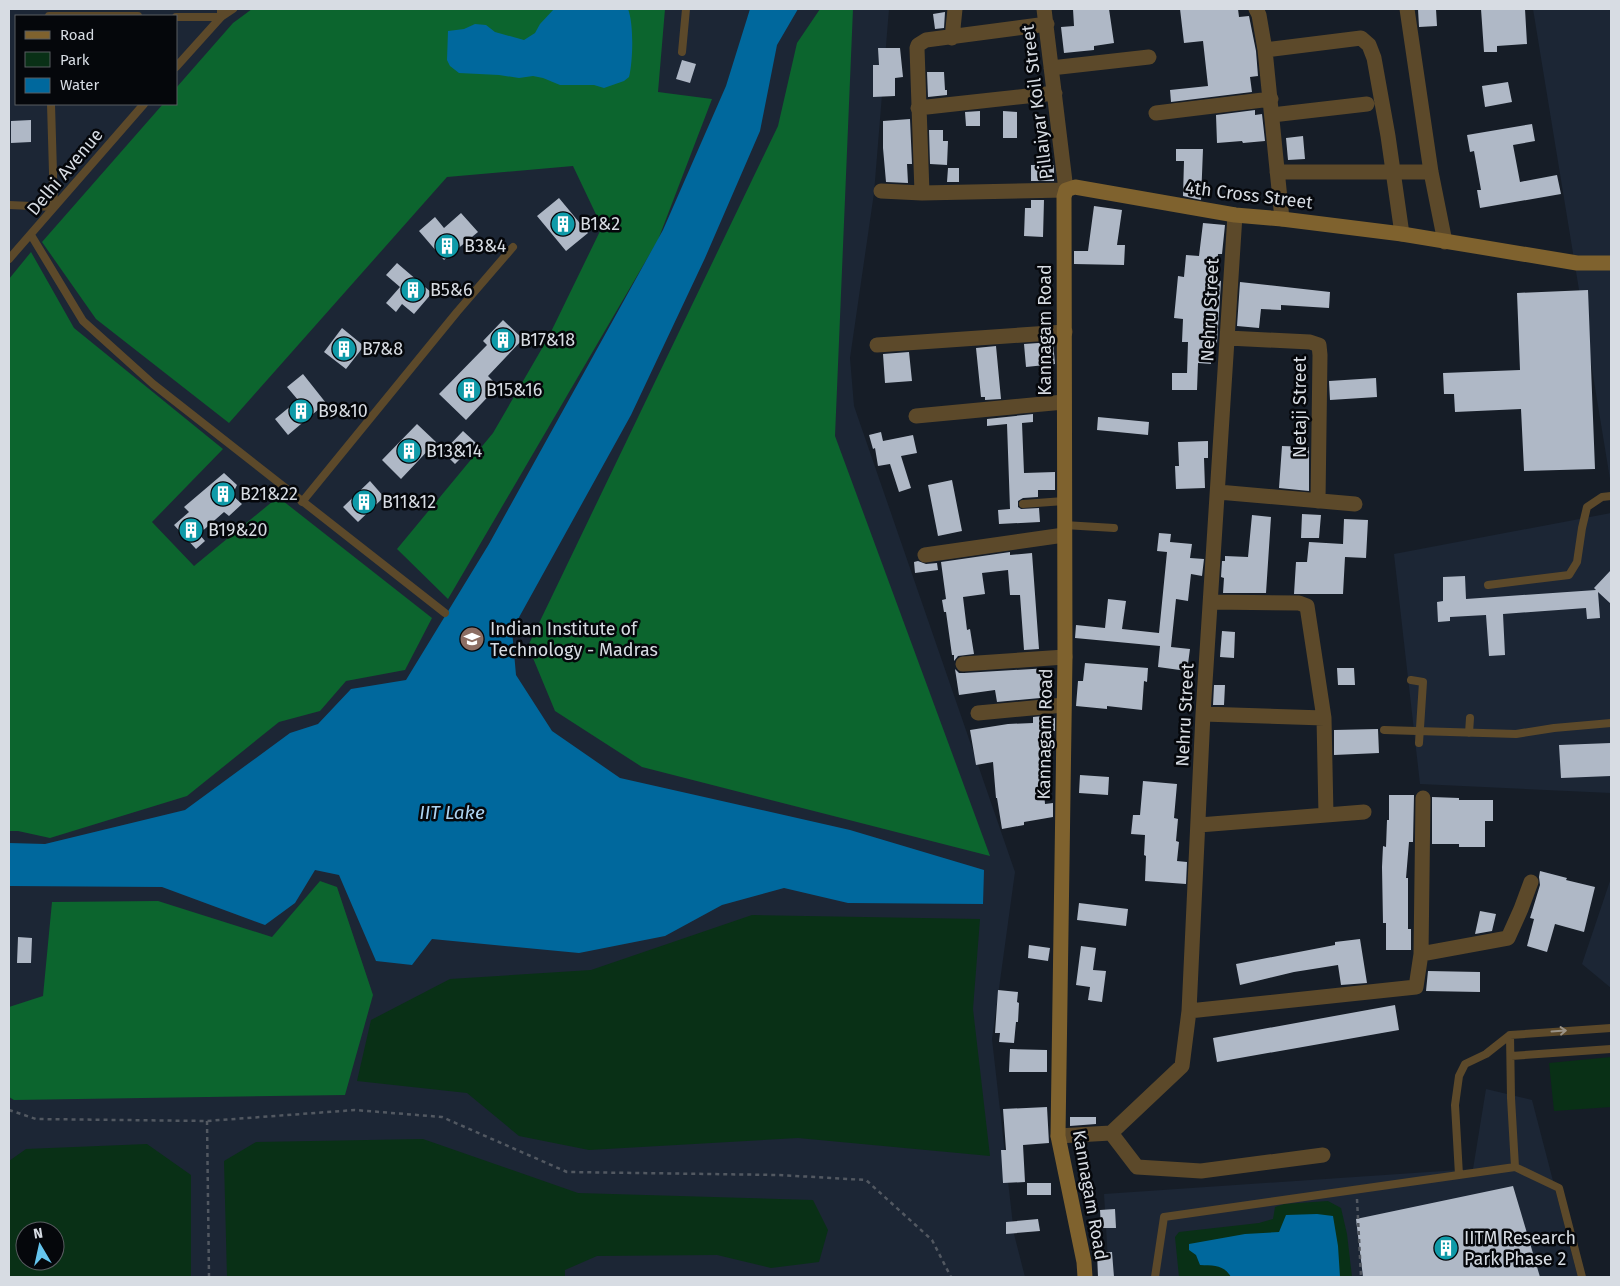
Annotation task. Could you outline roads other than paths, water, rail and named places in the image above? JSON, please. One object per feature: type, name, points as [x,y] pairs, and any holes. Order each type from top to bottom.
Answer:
[{"type":"street","points":[[952,38],[955,9]]},
{"type":"street","points":[[1256,9],[1259,15],[1265,50],[1282,219]]},
{"type":"street","points":[[1407,9],[1431,172],[1445,242]]},
{"type":"street","points":[[922,193],[918,108],[918,45],[926,40],[952,38],[1046,16]]},
{"type":"street","name":"Pillaiyar Koil Street","points":[[1046,16],[1066,190]]},
{"type":"street","points":[[1265,50],[1361,38],[1369,45],[1374,58],[1394,172],[1402,234]]},
{"type":"street","points":[[1051,68],[1149,57]]},
{"type":"street","points":[[918,108],[1055,93]]},
{"type":"street","points":[[1156,113],[1271,99]]},
{"type":"street","points":[[1272,115],[1367,104]]},
{"type":"street","points":[[1277,172],[1431,172]]},
{"type":"street","name":"4th Cross Street","points":[[882,191],[922,193],[1066,190],[1075,187],[1235,215],[1402,234],[1577,263],[1611,263]]},
{"type":"street","name":"Kannagam Road","points":[[1066,190],[1064,197],[1065,656],[1058,1136],[1084,1262],[1085,1277]]},
{"type":"street","name":"Nehru Street","points":[[1111,1133],[1182,1066],[1188,1011],[1199,825],[1203,714],[1212,602],[1235,215]]},
{"type":"street","points":[[877,345],[1065,332]]},
{"type":"street","name":"Netaji Street","points":[[1228,338],[1319,344],[1318,501]]},
{"type":"street","points":[[916,416],[1064,402]]},
{"type":"street","points":[[1218,492],[1355,504]]},
{"type":"street","points":[[925,555],[1064,530]]},
{"type":"street","points":[[1212,602],[1299,603],[1307,606],[1324,718],[1326,815]]},
{"type":"street","points":[[963,664],[1065,656]]},
{"type":"street","points":[[978,713],[1064,705]]},
{"type":"street","points":[[1203,714],[1324,718]]},
{"type":"street","points":[[1188,1011],[1416,986],[1421,954],[1423,798]]},
{"type":"street","points":[[1199,825],[1364,812]]},
{"type":"street","points":[[1421,954],[1508,938],[1522,909],[1530,882]]},
{"type":"street","points":[[1058,1136],[1111,1133],[1137,1167],[1202,1171],[1322,1155]]},
{"type":"lane","points":[[178,17],[221,13],[232,9]]},
{"type":"lane","points":[[682,52],[686,9]]},
{"type":"lane","points":[[178,66],[221,13]]},
{"type":"lane","points":[[9,205],[54,207],[51,105]]},
{"type":"lane","name":"Delhi Avenue","points":[[9,259],[90,163],[143,105]]},
{"type":"lane","points":[[31,235],[83,321],[153,384],[445,613]]},
{"type":"lane","points":[[302,502],[513,246]]},
{"type":"lane","points":[[1488,586],[1569,576],[1577,562],[1587,507],[1602,497],[1611,496]]},
{"type":"lane","points":[[1023,504],[1064,501]]},
{"type":"lane","points":[[1064,530],[1114,528]]},
{"type":"lane","points":[[1411,680],[1423,682],[1419,743]]},
{"type":"lane","points":[[1469,733],[1470,718]]},
{"type":"lane","points":[[1384,730],[1516,734],[1554,728],[1611,723]]},
{"type":"lane","points":[[1459,1176],[1455,1105],[1459,1076],[1465,1064],[1486,1054],[1510,1035],[1611,1028]]},
{"type":"lane","points":[[1510,1035],[1515,1167]]},
{"type":"lane","points":[[1510,1056],[1611,1048]]},
{"type":"lane","points":[[1155,1277],[1164,1217],[1515,1167],[1559,1188],[1582,1277]]},
{"type":"water","points":[[554,9],[628,9],[632,43],[629,77],[624,81],[604,88],[594,85],[560,85],[533,76],[519,78],[459,73],[450,66],[447,60],[448,31],[464,29],[475,24],[486,25],[495,32],[524,40],[535,33],[540,24]]},
{"type":"water","name":"IIT Lake","points":[[750,9],[798,9],[777,45],[760,131],[705,258],[631,415],[512,630],[516,675],[552,731],[620,778],[850,830],[984,870],[983,904],[848,903],[784,888],[722,905],[665,936],[579,953],[432,939],[412,965],[376,961],[339,875],[315,870],[295,903],[265,925],[162,887],[9,886],[9,843],[45,844],[185,810],[290,733],[318,724],[351,689],[406,680],[489,544],[663,230],[726,86]]},
{"type":"water","points":[[1317,1214],[1333,1216],[1338,1246],[1340,1277],[1231,1277],[1221,1268],[1200,1265],[1196,1255],[1189,1250],[1189,1244],[1245,1234],[1279,1232],[1286,1215]]},
{"type":"place","name":"B1&2","points":[[563,224]]},
{"type":"place","name":"B3&4","points":[[447,246]]},
{"type":"place","name":"B5&6","points":[[413,290]]},
{"type":"place","name":"B17&18","points":[[503,340]]},
{"type":"place","name":"B7&8","points":[[344,349]]},
{"type":"place","name":"B15&16","points":[[469,390]]},
{"type":"place","name":"B9&10","points":[[301,411]]},
{"type":"place","name":"B13&14","points":[[409,451]]},
{"type":"place","name":"B21&22","points":[[223,494]]},
{"type":"place","name":"B11&12","points":[[364,502]]},
{"type":"place","name":"B19&20","points":[[191,530]]},
{"type":"place","name":"Indian Institute of Technology - Madras","points":[[472,639]]},
{"type":"place","name":"IITM Research Park Phase 2","points":[[1446,1248]]}]
